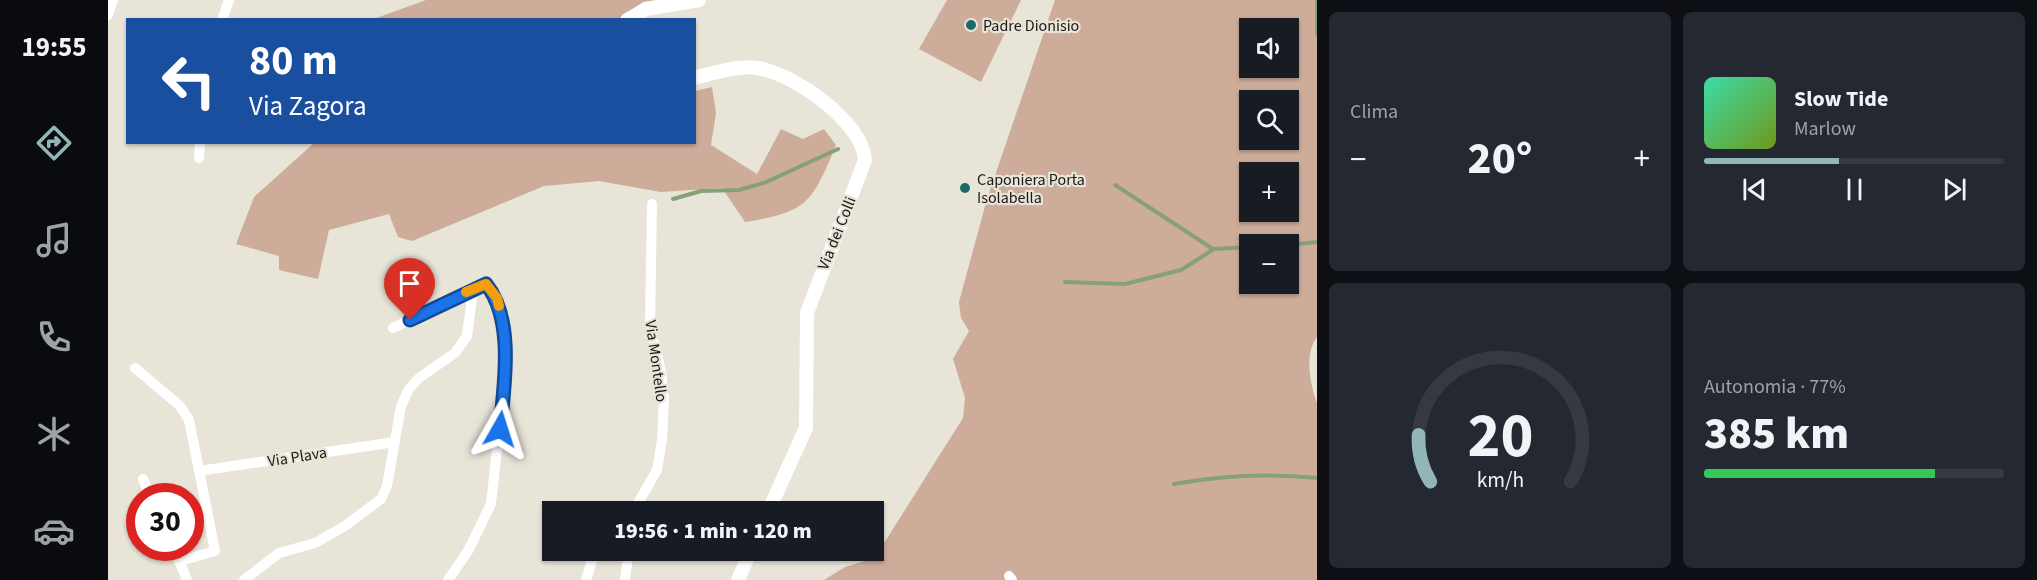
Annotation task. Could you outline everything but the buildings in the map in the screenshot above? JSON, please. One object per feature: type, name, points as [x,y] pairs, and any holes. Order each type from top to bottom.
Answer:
[{"type":"street","points":[[108,15],[113,0]]},
{"type":"street","points":[[223,18],[229,0]]},
{"type":"street","points":[[630,18],[646,9],[699,0]]},
{"type":"street","name":"Via dei Colli","points":[[696,78],[747,68],[759,68],[799,84],[843,120],[859,138],[864,149],[865,160],[807,313],[806,428],[773,501]]},
{"type":"street","points":[[199,158],[200,144]]},
{"type":"street","name":"Via Montello","points":[[639,501],[657,470],[662,440],[661,371],[650,328],[652,204]]},
{"type":"street","points":[[393,328],[486,284],[497,298],[506,366],[491,504],[468,552],[448,580]]},
{"type":"street","points":[[244,580],[279,553],[315,543],[345,526],[381,499],[387,486],[401,406],[409,389],[419,378],[454,353],[467,336],[473,289]]},
{"type":"street","points":[[135,368],[186,412],[201,483]]},
{"type":"street","name":"Via Plava","points":[[199,471],[395,442]]},
{"type":"street","points":[[143,479],[145,483]]},
{"type":"street","points":[[204,496],[215,550],[204,553]]},
{"type":"street","points":[[180,561],[188,580]]},
{"type":"street","points":[[586,580],[592,561]]},
{"type":"street","points":[[626,580],[628,561]]},
{"type":"street","points":[[738,580],[746,561]]},
{"type":"shaded area","points":[[426,0],[656,0],[643,2],[621,18],[376,18]]},
{"type":"shaded area","name":"Padre Dionisio","points":[[947,0],[1021,0],[981,82],[919,49]]},
{"type":"shaded area","points":[[1055,0],[1317,0],[1317,337],[1309,360],[1310,378],[1317,403],[1317,580],[824,580],[845,567],[865,561],[884,561],[884,542],[963,418],[965,398],[953,359],[969,331],[961,318],[959,302],[987,199]]},
{"type":"shaded area","points":[[712,87],[716,113],[711,145],[757,174],[781,129],[803,139],[824,129],[836,145],[814,192],[796,208],[783,214],[745,222],[722,188],[661,192],[599,181],[544,186],[412,241],[398,237],[389,214],[329,230],[318,279],[279,270],[279,256],[236,244],[254,197],[313,144],[696,144],[696,91]]},
{"type":"waterway","points":[[1317,0],[1317,34]]},
{"type":"waterway","points":[[673,199],[701,191],[739,190],[764,183],[838,149]]},
{"type":"waterway","points":[[1115,185],[1213,249]]},
{"type":"waterway","points":[[1299,244],[1317,242]]},
{"type":"waterway","points":[[1065,282],[1125,284],[1181,270],[1214,249],[1239,248]]},
{"type":"waterway","points":[[1174,484],[1245,476],[1317,478]]},
{"type":"slow traffic","points":[[466,292],[486,284],[497,298],[499,306]]},
{"type":"place","name":"Padre Dionisio","points":[[971,25]]},
{"type":"place","name":"Caponiera Porta Isolabella","points":[[965,188]]},
{"type":"route","points":[[410,320],[486,284],[497,298],[506,366],[500,429]]}]
